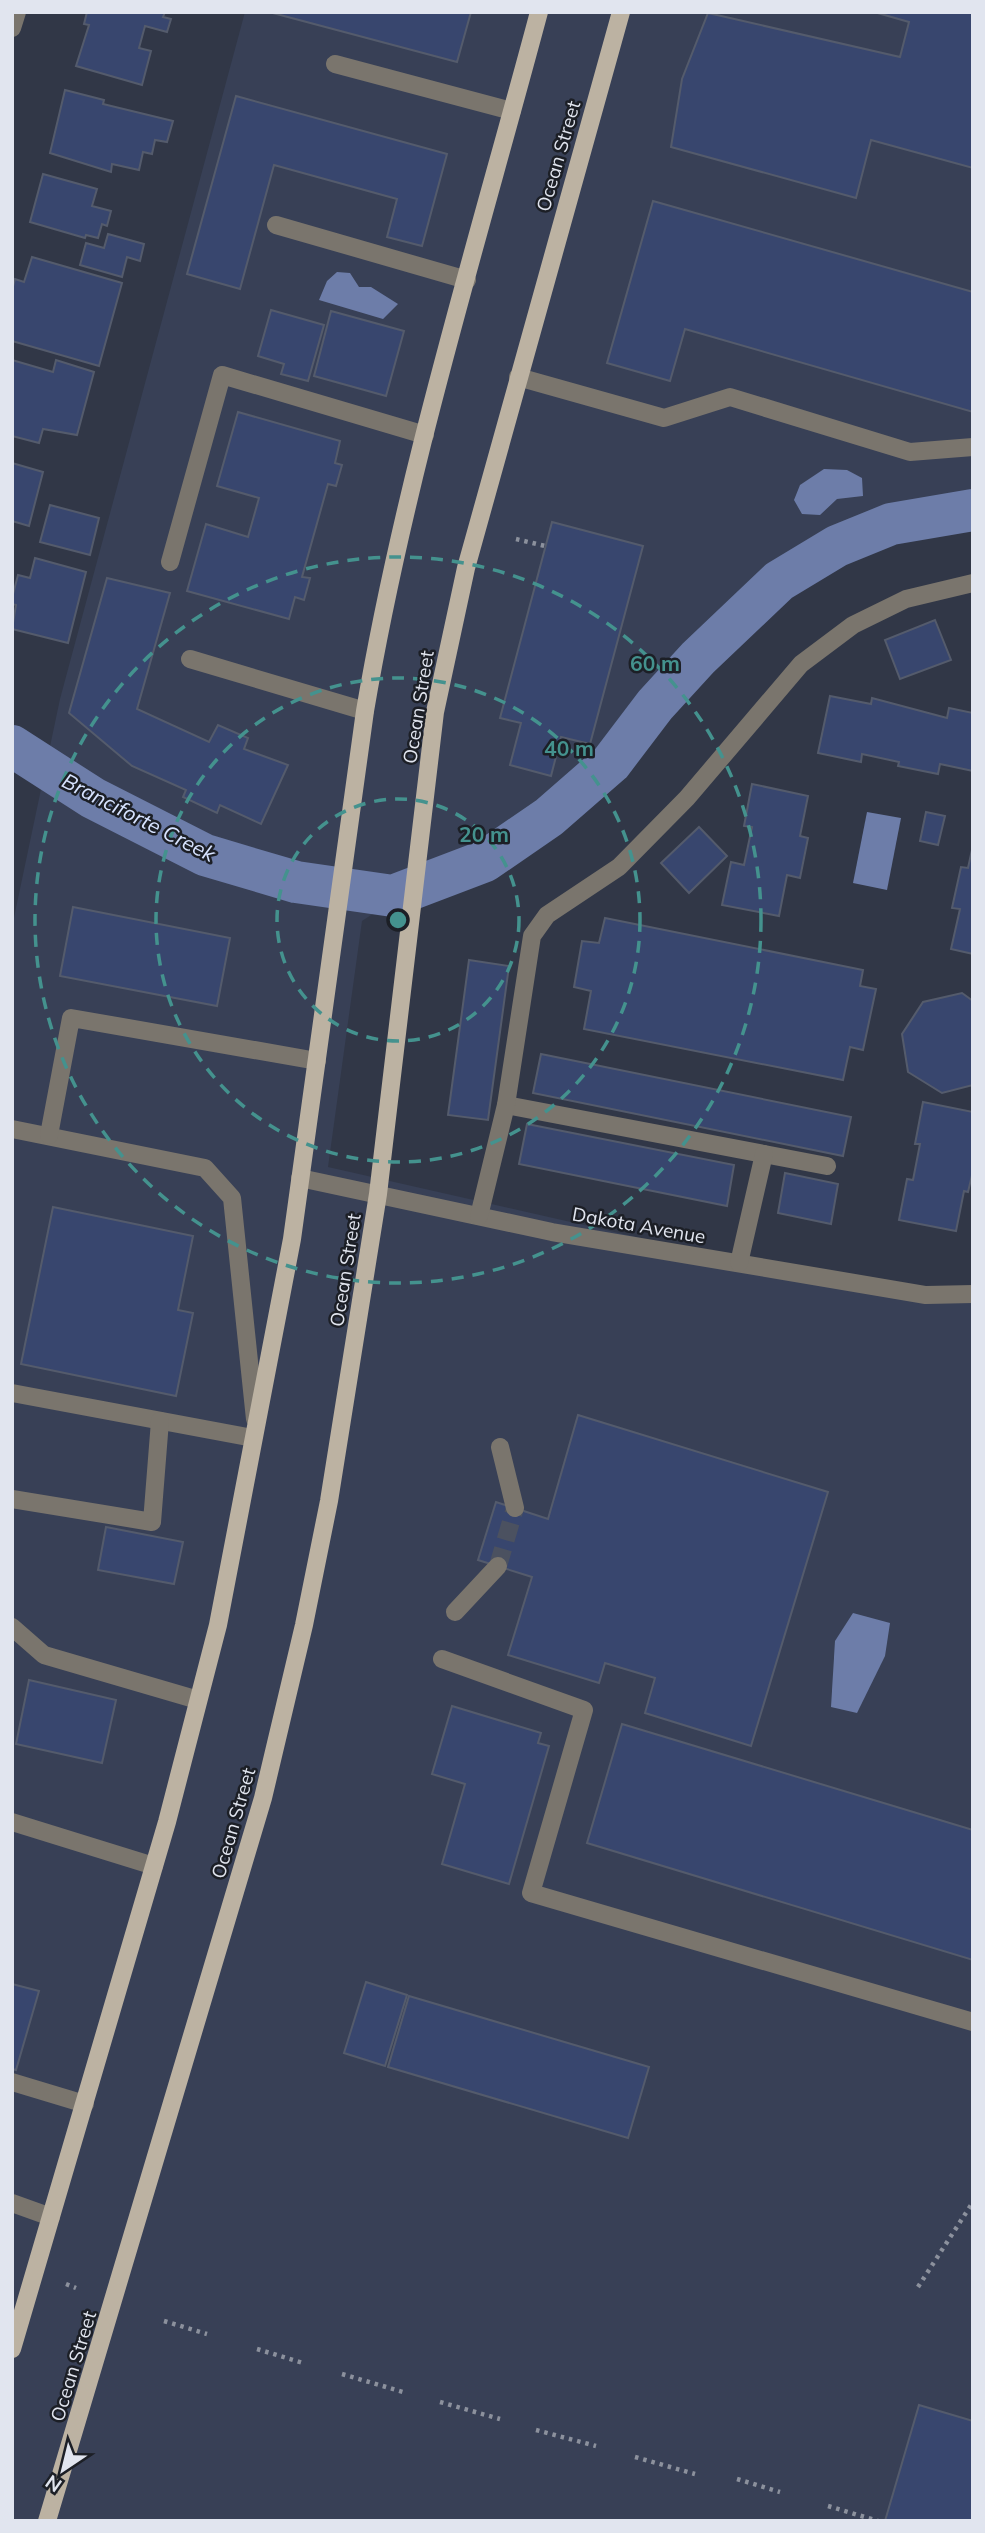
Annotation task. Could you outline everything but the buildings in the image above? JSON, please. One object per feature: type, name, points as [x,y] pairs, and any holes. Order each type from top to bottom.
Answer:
[{"type":"main road","points":[[12,2349],[154,1866],[218,1625],[292,1239],[365,711],[380,624],[425,435],[539,12]]},
{"type":"main road","name":"Ocean Street","points":[[47,2521],[264,1798],[304,1625],[329,1500],[378,1194],[435,712],[463,581],[621,12]]},
{"type":"street","points":[[12,28],[17,12]]},
{"type":"street","points":[[335,64],[512,111]]},
{"type":"street","points":[[276,225],[467,280]]},
{"type":"street","points":[[170,562],[222,375],[425,435]]},
{"type":"street","points":[[518,377],[664,418],[730,397],[910,452],[973,447]]},
{"type":"street","points":[[480,1216],[506,1105],[532,936],[547,915],[619,867],[687,798],[801,664],[853,625],[906,599],[973,583]]},
{"type":"street","points":[[190,659],[365,711]]},
{"type":"street","points":[[49,1136],[71,1018],[317,1061]]},
{"type":"street","points":[[506,1105],[827,1166]]},
{"type":"street","points":[[12,1130],[205,1168],[232,1198],[254,1430],[160,1421],[12,1393]]},
{"type":"street","points":[[739,1263],[764,1154]]},
{"type":"street","name":"Dakota Avenue","points":[[300,1178],[480,1216],[739,1263],[926,1295],[973,1294]]},
{"type":"street","points":[[12,1499],[152,1522],[160,1421]]},
{"type":"street","points":[[500,1447],[514,1508]]},
{"type":"street","points":[[455,1612],[498,1566]]},
{"type":"street","points":[[12,1627],[44,1656],[198,1700]]},
{"type":"street","points":[[442,1659],[584,1710],[531,1893],[973,2022]]},
{"type":"street","points":[[12,1822],[154,1866]]},
{"type":"street","points":[[12,2082],[85,2104]]},
{"type":"street","points":[[12,2203],[51,2217]]},
{"type":"path","points":[[516,539],[545,546]]},
{"type":"path","points":[[918,2287],[973,2202]]},
{"type":"path","points":[[66,2284],[76,2288]]},
{"type":"path","points":[[164,2321],[208,2334]]},
{"type":"path","points":[[257,2349],[303,2363]]},
{"type":"path","points":[[342,2374],[402,2392]]},
{"type":"path","points":[[440,2402],[500,2419]]},
{"type":"path","points":[[536,2430],[596,2446]]},
{"type":"path","points":[[635,2457],[695,2474]]},
{"type":"path","points":[[737,2479],[780,2492]]},
{"type":"path","points":[[828,2506],[878,2521]]},
{"type":"shaded area","points":[[245,12],[973,12],[973,507],[940,509],[839,541],[770,591],[609,773],[539,831],[482,862],[400,896],[362,921],[328,1167],[813,1277],[973,1301],[973,2521],[12,2521],[12,927],[60,699]]},
{"type":"water","points":[[337,272],[350,273],[359,287],[371,287],[398,304],[383,319],[319,300],[327,281]]},
{"type":"water","points":[[824,469],[847,470],[862,478],[863,496],[837,499],[820,515],[802,514],[794,500],[800,485]]},
{"type":"water","points":[[867,812],[901,818],[887,890],[853,883]]},
{"type":"water","points":[[853,1613],[890,1623],[885,1656],[857,1713],[831,1707],[835,1641]]},
{"type":"waterway","name":"Branciforte Creek","points":[[12,746],[93,798],[205,855],[296,882],[393,896],[485,861],[549,817],[611,763],[655,705],[698,658],[779,581],[837,546],[891,524],[973,510]]},
{"type":"tunnel","points":[[498,1566],[515,1508]]}]
